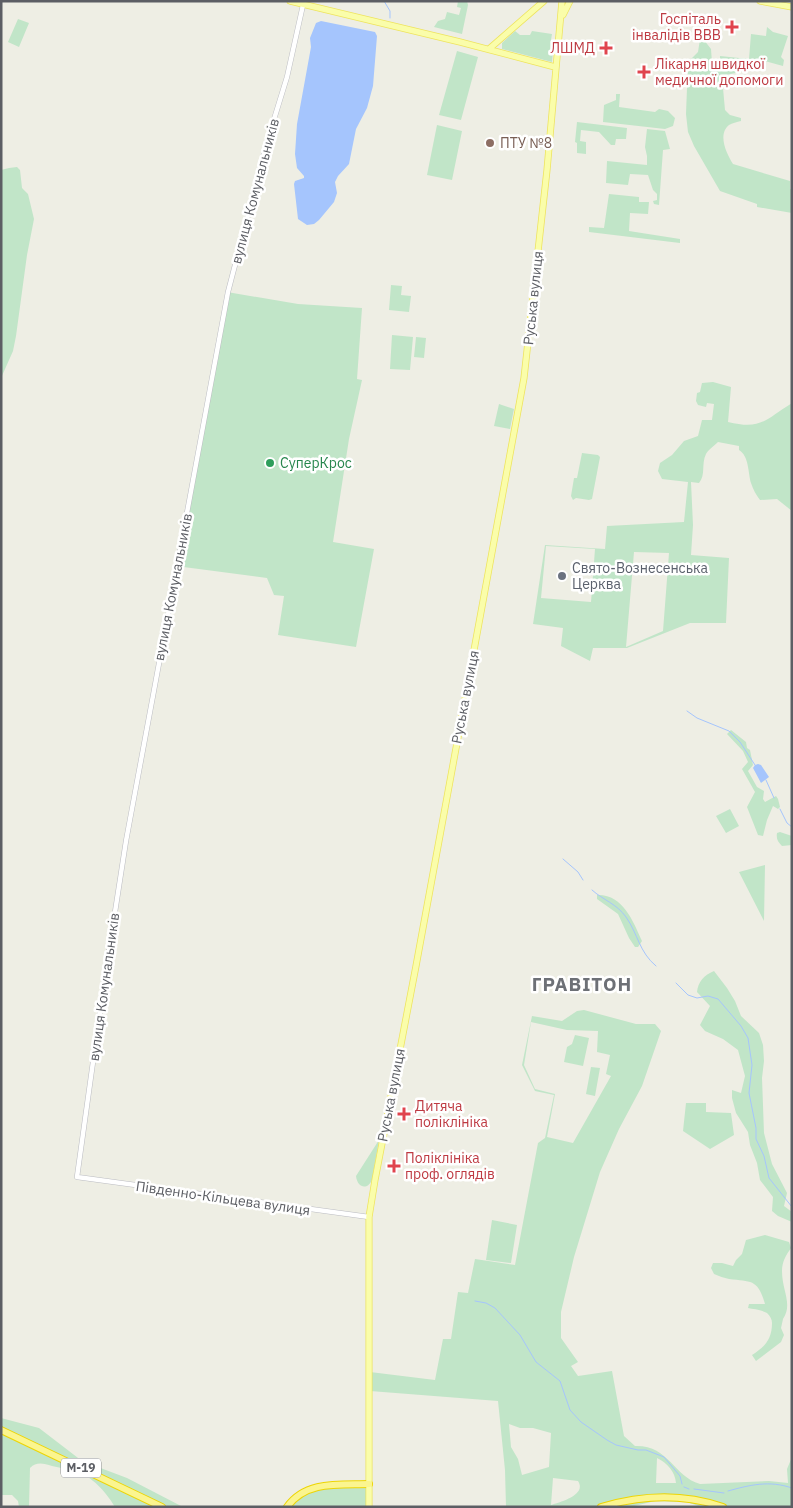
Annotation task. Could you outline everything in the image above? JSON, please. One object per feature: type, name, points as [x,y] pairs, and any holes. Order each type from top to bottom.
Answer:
[{"type":"highway","name":"М-19","points":[[1,1430],[162,1507]]},
{"type":"highway","points":[[286,1507],[297,1495],[314,1488],[369,1484]]},
{"type":"highway","points":[[602,1507],[641,1498],[668,1497],[723,1507]]},
{"type":"main road","points":[[290,1],[555,66]]},
{"type":"main road","points":[[489,49],[544,1]]},
{"type":"main road","name":"Руська вулиця","points":[[369,1507],[369,1217],[524,378],[547,167],[562,1]]},
{"type":"main road","points":[[560,21],[570,1]]},
{"type":"main road","points":[[760,1],[792,7]]},
{"type":"street","name":"вулиця Комунальників","points":[[77,1178],[126,841],[224,310],[232,272],[286,77],[303,5]]},
{"type":"street","name":"Південно-Кільцева вулиця","points":[[77,1178],[369,1217]]},
{"type":"green space","points":[[458,1],[467,1],[468,5],[462,34],[434,27],[438,21],[445,19],[447,12],[459,15],[461,8],[457,7]]},
{"type":"green space","points":[[18,19],[29,23],[19,47],[8,42]]},
{"type":"green space","points":[[767,27],[773,32],[788,36],[781,57],[784,60],[783,66],[761,60],[757,66],[743,67],[741,72],[725,75],[723,88],[725,110],[730,115],[741,118],[741,121],[729,125],[725,129],[723,139],[733,164],[790,181],[792,213],[757,207],[757,204],[720,191],[688,132],[686,114],[688,62],[698,52],[700,39],[704,40],[711,49],[712,63],[716,65],[720,63],[720,56],[749,59],[751,34],[766,36]]},
{"type":"green space","points":[[515,31],[520,35],[530,35],[532,31],[552,34],[551,40],[554,40],[552,62],[502,49],[502,43]]},
{"type":"green space","points":[[457,51],[478,57],[461,120],[439,115]]},
{"type":"green space","points":[[616,94],[620,94],[619,107],[655,112],[659,109],[668,111],[675,118],[673,126],[665,129],[603,122],[604,105],[616,100]]},
{"type":"green space","points":[[577,122],[627,128],[626,139],[616,139],[615,145],[611,145],[599,132],[581,130],[580,141],[586,142],[586,154],[577,153],[577,143],[575,142]]},
{"type":"green space","points":[[437,125],[462,131],[452,180],[427,175]]},
{"type":"green space","points":[[647,129],[665,131],[670,149],[663,150],[659,205],[654,204],[653,201],[657,200],[657,194],[653,190],[648,175],[630,174],[628,185],[606,183],[607,161],[647,165],[645,147]]},
{"type":"green space","points":[[17,167],[20,170],[22,188],[28,194],[34,219],[13,351],[1,378],[1,170]]},
{"type":"green space","points":[[609,194],[639,197],[639,202],[649,202],[648,214],[630,213],[629,231],[680,239],[680,243],[589,232],[589,227],[604,228]]},
{"type":"green space","points":[[391,285],[402,286],[401,295],[411,296],[409,312],[389,310]]},
{"type":"green space","name":"СуперКрос","points":[[227,292],[298,304],[362,308],[357,379],[362,380],[349,439],[333,542],[374,549],[356,647],[278,635],[284,596],[274,595],[267,578],[176,566]]},
{"type":"green space","points":[[392,335],[413,337],[410,370],[390,369]]},
{"type":"green space","points":[[416,337],[426,338],[424,358],[414,357]]},
{"type":"green space","points":[[713,382],[731,387],[728,422],[748,425],[756,424],[769,419],[792,403],[792,511],[777,499],[760,500],[752,485],[745,456],[739,450],[739,446],[718,442],[706,454],[699,483],[691,482],[693,525],[691,555],[729,558],[726,623],[690,623],[627,648],[593,648],[590,661],[561,646],[563,628],[533,624],[545,545],[605,549],[607,526],[684,522],[688,482],[662,479],[658,471],[660,463],[672,455],[684,441],[698,436],[702,420],[712,420],[714,404],[707,403],[706,407],[698,405],[696,401],[697,393],[700,392],[702,383]],"holes":[[[546,546],[595,549],[591,602],[541,598]],[[634,552],[669,553],[663,631],[626,647]]]},
{"type":"green space","points":[[499,404],[514,409],[510,429],[494,426]]},
{"type":"green space","points":[[582,453],[598,455],[600,457],[592,499],[576,498],[573,500],[571,496],[574,478],[577,478]]},
{"type":"green space","points":[[731,730],[746,742],[747,748],[750,750],[753,765],[748,771],[757,787],[764,791],[763,799],[765,802],[776,796],[778,799],[780,807],[778,809],[773,806],[763,836],[758,835],[747,807],[755,792],[742,769],[748,762],[743,751],[727,734]]},
{"type":"green space","points":[[730,809],[739,826],[726,833],[716,816]]},
{"type":"green space","points":[[780,832],[792,836],[792,845],[781,845],[777,837],[777,833]]},
{"type":"green space","points":[[765,865],[764,921],[739,872]]},
{"type":"green space","points":[[597,895],[614,899],[626,910],[642,941],[638,947],[635,947],[629,938],[618,914],[597,899]]},
{"type":"green space","points":[[714,971],[735,1001],[741,1016],[759,1033],[763,1045],[764,1133],[772,1164],[787,1193],[784,1206],[792,1212],[792,1222],[772,1211],[773,1197],[760,1180],[748,1132],[736,1113],[732,1090],[741,1093],[745,1076],[738,1050],[723,1039],[705,1031],[700,1025],[710,1006],[697,992],[698,988],[702,979]]},
{"type":"green space","points":[[584,1010],[636,1024],[655,1024],[661,1031],[642,1086],[619,1129],[600,1172],[574,1257],[561,1312],[561,1338],[578,1362],[571,1366],[578,1376],[612,1371],[624,1436],[635,1446],[656,1450],[683,1475],[700,1484],[769,1481],[788,1483],[787,1469],[792,1457],[792,1507],[701,1507],[687,1502],[655,1501],[630,1507],[506,1507],[505,1470],[498,1401],[370,1391],[370,1372],[435,1380],[443,1339],[451,1339],[458,1292],[468,1293],[475,1259],[515,1265],[538,1143],[545,1138],[554,1095],[535,1091],[522,1065],[532,1016],[562,1021],[577,1011]],"holes":[[[531,1022],[567,1030],[598,1031],[597,1052],[610,1055],[606,1074],[611,1076],[573,1143],[547,1137],[555,1094],[535,1089],[524,1065]],[[509,1424],[520,1428],[533,1428],[551,1433],[549,1467],[522,1475],[518,1459],[511,1447]],[[657,1458],[670,1468],[676,1483],[656,1483]],[[553,1478],[578,1481],[580,1486],[576,1494],[551,1505]]]},
{"type":"green space","points":[[575,1035],[589,1038],[583,1066],[564,1062],[567,1047],[572,1044]]},
{"type":"green space","points":[[591,1067],[600,1068],[595,1096],[586,1094]]},
{"type":"green space","points":[[686,1103],[706,1103],[706,1112],[731,1113],[734,1135],[710,1149],[683,1131]]},
{"type":"green space","points":[[379,1140],[372,1180],[368,1186],[360,1185],[356,1176]]},
{"type":"green space","points":[[492,1220],[517,1225],[511,1263],[486,1260]]},
{"type":"green space","points":[[765,1235],[789,1242],[791,1248],[782,1268],[787,1308],[781,1328],[784,1335],[781,1342],[756,1361],[752,1355],[767,1342],[771,1334],[772,1323],[767,1313],[748,1308],[749,1304],[765,1304],[760,1290],[753,1283],[714,1274],[711,1268],[713,1263],[733,1266],[742,1254],[746,1240]]},
{"type":"green space","points":[[1,1418],[39,1428],[82,1461],[127,1478],[183,1507],[115,1507],[103,1490],[81,1473],[35,1464],[30,1468],[29,1507],[19,1507],[18,1501],[12,1495],[1,1495]]},
{"type":"green space","points":[[370,1483],[370,1507],[286,1507],[304,1491]]},
{"type":"water","points":[[321,21],[375,32],[377,36],[373,86],[367,108],[356,129],[349,164],[335,182],[337,193],[334,202],[319,220],[314,224],[307,225],[298,219],[294,184],[295,181],[304,178],[297,168],[295,154],[297,124],[311,47],[310,38],[316,23]]},
{"type":"water","points":[[758,764],[761,765],[769,777],[761,783],[753,768]]},
{"type":"waterway","points":[[384,1],[390,11],[390,18]]},
{"type":"waterway","points":[[687,711],[697,718],[729,731],[740,742],[755,765]]},
{"type":"waterway","points":[[766,780],[774,798]]},
{"type":"waterway","points":[[780,809],[787,823],[792,827]]},
{"type":"waterway","points":[[563,859],[578,872],[583,880]]},
{"type":"waterway","points":[[592,890],[622,913],[630,923],[642,949],[656,966]]},
{"type":"waterway","points":[[676,983],[688,995],[697,998],[708,996],[718,999],[741,1026],[748,1038],[752,1065],[749,1093],[756,1128],[756,1139],[764,1156],[769,1178],[792,1207]]},
{"type":"waterway","points":[[475,1301],[486,1303],[495,1308],[520,1335],[536,1362],[560,1381],[570,1410],[581,1422],[616,1445],[646,1450],[664,1457],[680,1476],[682,1484]]},
{"type":"waterway","points":[[728,1491],[752,1485],[767,1484],[792,1488]]},
{"type":"waterway","points":[[684,1487],[689,1489]]},
{"type":"waterway","points":[[694,1489],[724,1493]]},
{"type":"place","name":"Госпіталь інвалідів ВВВ","points":[[732,27]]},
{"type":"place","name":"ЛШМД","points":[[606,48]]},
{"type":"place","name":"Лікарня швидкої медичної допомоги","points":[[644,72]]},
{"type":"place","name":"ПТУ №8","points":[[490,143]]},
{"type":"place","name":"СуперКрос","points":[[270,463]]},
{"type":"place","name":"Свято-Вознесенська Церква","points":[[562,576]]},
{"type":"place","name":"Дитяча поліклініка","points":[[404,1114]]},
{"type":"place","name":"Поліклініка проф. оглядів","points":[[394,1166]]},
{"type":"district","name":"ГРАВІТОН","points":[[582,984]]}]
